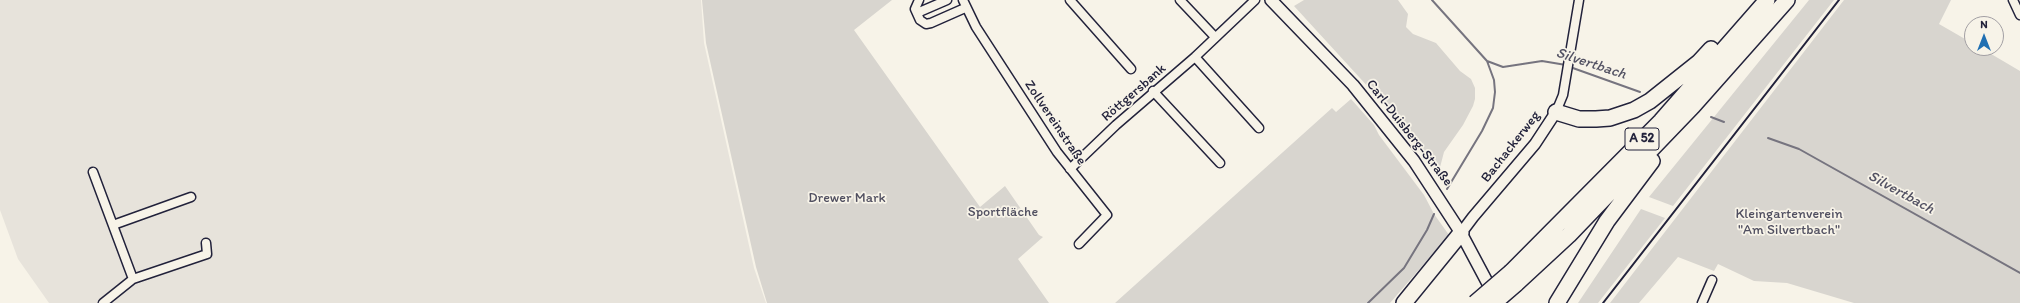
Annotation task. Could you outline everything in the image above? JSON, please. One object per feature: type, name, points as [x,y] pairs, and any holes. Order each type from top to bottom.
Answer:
[{"type":"highway","points":[[1556,112],[1579,119],[1596,119],[1610,118],[1634,110],[1650,101],[1699,62],[1757,0]]},
{"type":"highway","name":"A 52","points":[[1496,303],[1514,278],[1660,121],[1767,0]]},
{"type":"highway","name":"A 52","points":[[1475,303],[1514,278],[1569,235],[1693,106],[1787,0]]},
{"type":"highway","points":[[1557,303],[1607,221],[1640,175],[1686,122],[1693,106]]},
{"type":"highway","points":[[1404,303],[1461,233]]},
{"type":"main road","name":"Carl-Duisberg-Straße","points":[[1272,0],[1353,85],[1384,121],[1421,170],[1461,233],[1496,303]]},
{"type":"street","points":[[919,0],[915,9],[917,13],[947,0]]},
{"type":"street","points":[[1070,0],[1131,69]]},
{"type":"street","points":[[1180,0],[1215,37]]},
{"type":"street","name":"Röttgersbank","points":[[1070,169],[1153,92],[1195,57],[1255,0]]},
{"type":"street","name":"Bachackerweg","points":[[1461,233],[1535,144],[1556,112],[1563,95],[1579,0]]},
{"type":"street","points":[[2013,0],[2020,16]]},
{"type":"street","name":"Zollvereinstraße","points":[[917,13],[922,22],[931,23],[964,4],[979,32],[1070,169],[1107,215],[1079,244]]},
{"type":"street","points":[[1195,57],[1259,128]]},
{"type":"street","points":[[1153,92],[1220,163]]},
{"type":"street","points":[[93,172],[133,279]]},
{"type":"street","points":[[113,225],[191,197]]},
{"type":"street","points":[[103,303],[133,279],[207,254],[206,243]]},
{"type":"street","points":[[1702,303],[1712,280]]},
{"type":"shaded area","points":[[0,0],[701,0],[704,43],[754,268],[766,303],[49,303],[18,259],[0,210]]},
{"type":"green space","name":"Drewer Mark","points":[[702,0],[892,0],[854,30],[980,207],[1005,186],[1039,235],[1043,237],[1018,259],[1049,303],[767,303],[756,267],[706,43]]},
{"type":"green space","points":[[1304,0],[1398,0],[1408,14],[1406,27],[1413,34],[1436,43],[1460,71],[1471,79],[1475,88],[1475,99],[1473,106],[1463,125],[1444,152],[1438,175],[1381,101],[1294,6]]},
{"type":"green space","points":[[1809,0],[1834,0],[1673,206],[1649,197]]},
{"type":"green space","name":"Kleingartenverein \"Am Silvertbach\"","points":[[1844,0],[1951,0],[1939,24],[1964,38],[1964,56],[1995,56],[2020,71],[2020,303],[1854,303],[1787,283],[1754,281],[1718,264],[1714,271],[1678,257],[1639,303],[1610,303]]},
{"type":"green space","points":[[1351,99],[1374,125],[1379,135],[1424,195],[1434,214],[1449,235],[1390,303],[1115,303],[1332,108],[1336,112]]},
{"type":"green space","points":[[1641,209],[1665,218],[1598,303],[1578,303]]},
{"type":"waterway","points":[[1432,0],[1487,61],[1494,80],[1495,92],[1493,108],[1482,131],[1447,189]]},
{"type":"waterway","name":"Silvertbach","points":[[1487,61],[1503,67],[1542,61],[1566,65]]},
{"type":"waterway","name":"Silvertbach","points":[[1570,67],[1640,92]]},
{"type":"waterway","name":"Silvertbach","points":[[1711,117],[1724,122]]},
{"type":"waterway","name":"Silvertbach","points":[[1768,138],[1799,149],[2020,273]]},
{"type":"waterway","points":[[1368,303],[1404,268],[1427,230],[1434,214]]},
{"type":"railway","points":[[1603,303],[1839,0]]},
{"type":"park label","name":"Sportfläche","points":[[1003,212]]}]
